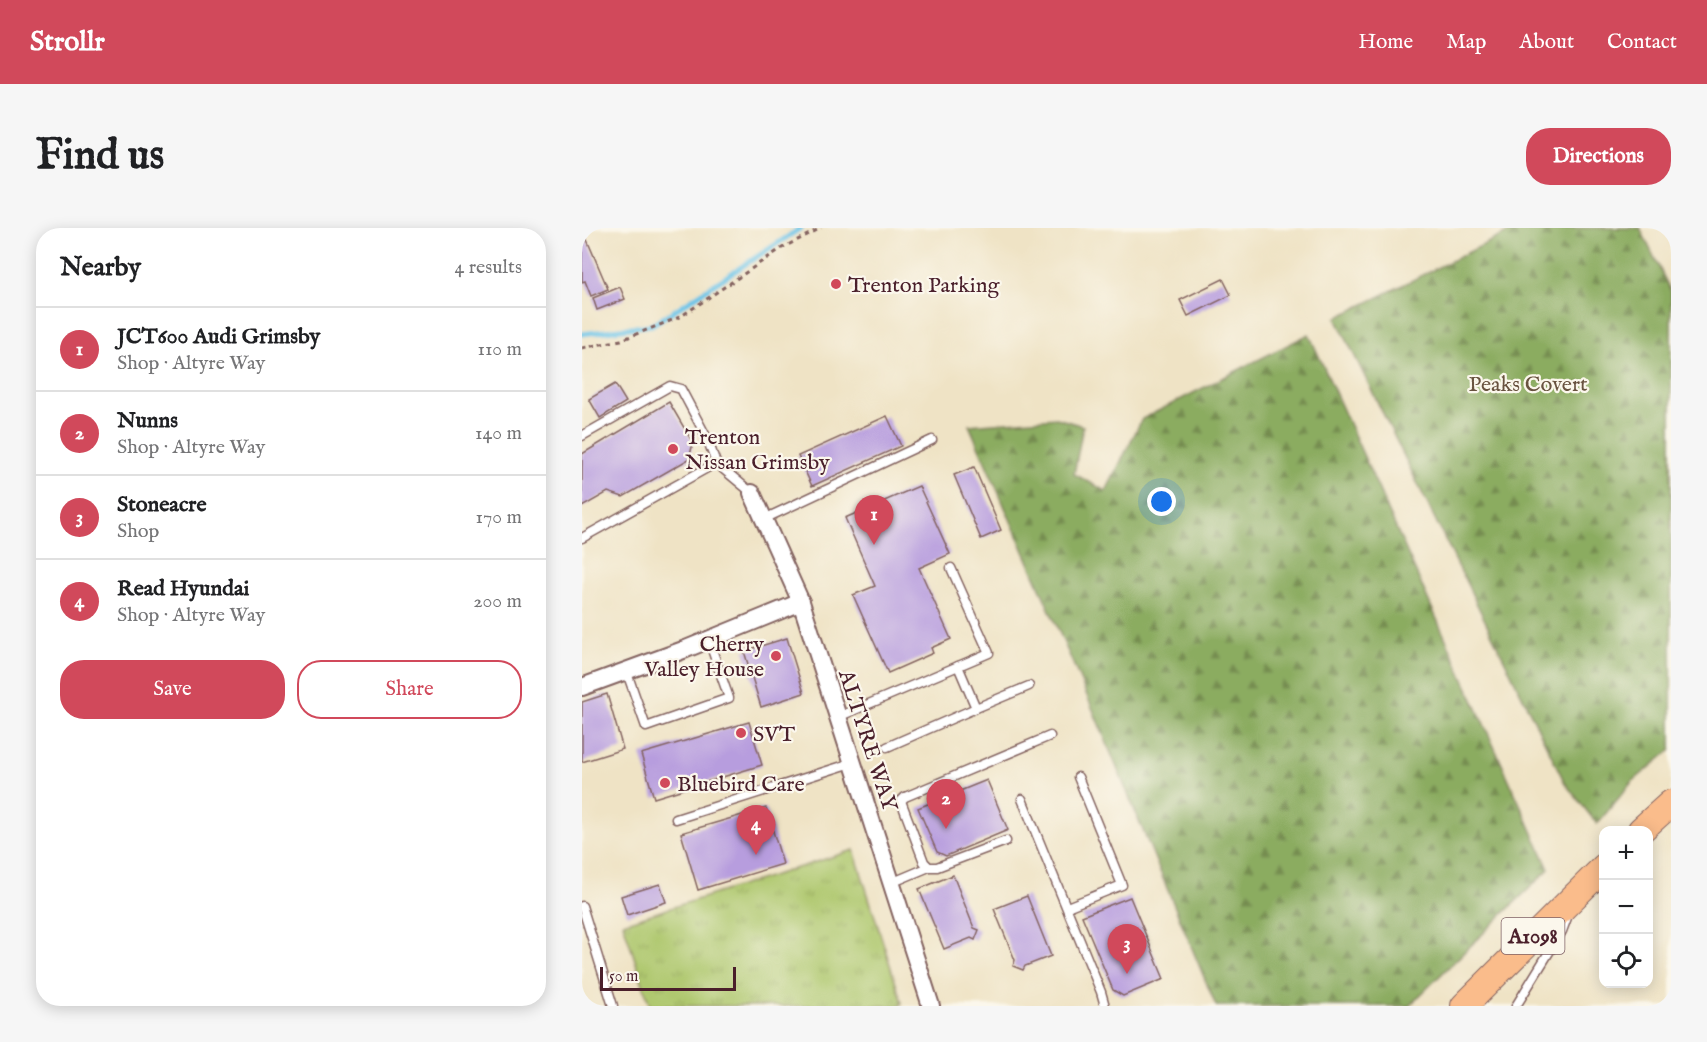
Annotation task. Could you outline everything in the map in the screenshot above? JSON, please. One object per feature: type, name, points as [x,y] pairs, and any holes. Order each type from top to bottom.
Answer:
[{"type":"main road","points":[[1646,826],[1671,803]]},
{"type":"main road","name":"A1098","points":[[1464,1006],[1599,872]]},
{"type":"street","name":"ALTYRE WAY","points":[[752,493],[801,602],[931,1006]]},
{"type":"street","points":[[582,687],[709,641],[801,602]]},
{"type":"lane","points":[[582,436],[670,386],[675,386],[681,389],[707,438],[716,463],[752,493]]},
{"type":"lane","points":[[764,519],[932,440]]},
{"type":"lane","points":[[582,538],[716,463]]},
{"type":"lane","points":[[838,717],[989,653],[951,568]]},
{"type":"lane","points":[[626,670],[646,727],[729,698],[709,641]]},
{"type":"lane","points":[[958,666],[976,708]]},
{"type":"lane","points":[[887,747],[1029,686]]},
{"type":"lane","points":[[929,867],[924,862],[902,807],[905,797],[1050,736]]},
{"type":"lane","points":[[676,819],[852,763]]},
{"type":"lane","points":[[1067,907],[1122,885],[1078,777]]},
{"type":"lane","points":[[1022,799],[1105,1006]]},
{"type":"lane","points":[[891,883],[1006,840]]},
{"type":"lane","points":[[1516,1006],[1562,931],[1575,895]]},
{"type":"lane","points":[[582,906],[613,1006]]},
{"type":"path","points":[[582,348],[621,340],[680,317],[782,248],[821,228]]},
{"type":"green space","name":"Peaks Covert","points":[[1517,228],[1640,228],[1671,292],[1671,750],[1632,782],[1597,824],[1565,783],[1336,318]]},
{"type":"green space","points":[[1309,334],[1549,869],[1409,1006],[1216,1006],[1088,698],[969,425],[1057,418],[1083,426],[1074,474],[1106,491],[1142,419]]},
{"type":"green space","points":[[854,850],[902,1003],[899,1006],[650,1006],[623,923]]},
{"type":"building","points":[[582,228],[608,289],[591,296],[585,281],[582,282]]},
{"type":"building","points":[[1223,279],[1231,295],[1188,316],[1180,300]]},
{"type":"building","points":[[620,287],[625,299],[597,310],[593,298]]},
{"type":"building","points":[[615,384],[626,402],[600,418],[589,399]]},
{"type":"building","points":[[669,402],[693,443],[689,459],[623,497],[608,492],[582,507],[582,454]]},
{"type":"building","points":[[887,416],[901,446],[812,486],[798,456]]},
{"type":"building","points":[[974,467],[1001,530],[981,539],[954,475]]},
{"type":"building","points":[[919,486],[950,554],[919,568],[951,639],[931,648],[933,653],[888,673],[853,595],[875,586],[845,518]]},
{"type":"building","points":[[787,638],[804,693],[761,707],[744,651]]},
{"type":"building","points":[[607,694],[623,749],[582,762],[582,702]]},
{"type":"building","points":[[749,722],[762,765],[654,798],[641,754]]},
{"type":"building","points":[[987,780],[1008,830],[946,856],[937,852],[918,808]]},
{"type":"building","points":[[766,808],[783,864],[698,890],[681,833]]},
{"type":"building","points":[[953,875],[974,928],[979,930],[975,940],[971,938],[944,949],[919,889]]},
{"type":"building","points":[[660,884],[666,902],[627,915],[621,896]]},
{"type":"building","points":[[1027,896],[1051,956],[1025,966],[1023,970],[1013,966],[1015,960],[994,909]]},
{"type":"building","points":[[1130,897],[1164,979],[1123,996],[1113,990],[1082,916]]},
{"type":"waterway","points":[[582,334],[652,325],[801,228]]},
{"type":"place","name":"Trenton Parking","points":[[836,284]]},
{"type":"place","name":"Trenton Nissan Grimsby","points":[[673,449]]},
{"type":"place","name":"JCT600 Audi Grimsby","points":[[874,545]]},
{"type":"place","name":"Cherry Valley House","points":[[776,656]]},
{"type":"place","name":"SVT","points":[[741,733]]},
{"type":"place","name":"Bluebird Care","points":[[665,783]]},
{"type":"place","name":"Nunns","points":[[946,829]]},
{"type":"place","name":"Read Hyundai","points":[[756,855]]},
{"type":"place","name":"Stoneacre","points":[[1127,974]]}]
